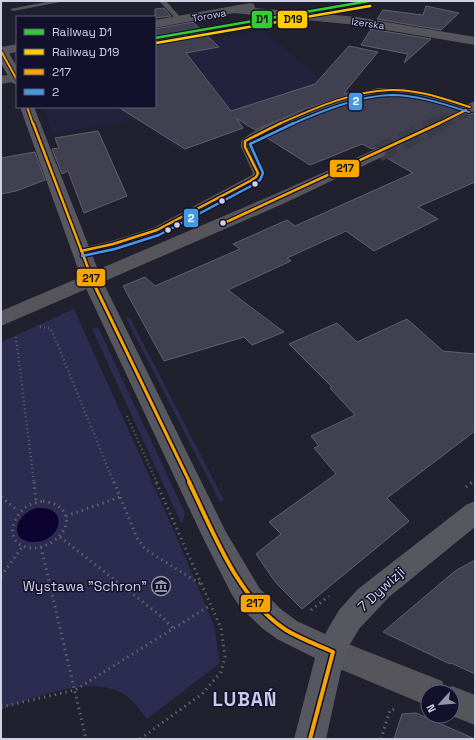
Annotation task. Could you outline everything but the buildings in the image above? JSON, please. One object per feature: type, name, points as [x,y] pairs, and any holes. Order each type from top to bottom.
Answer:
[{"type":"street","name":"Torowa","points":[[156,24],[279,2]]},
{"type":"street","name":"Izerska","points":[[235,10],[357,21],[475,41]]},
{"type":"street","points":[[1,80],[16,78],[1,51],[16,48]]},
{"type":"street","points":[[27,108],[92,280],[217,540],[250,598],[272,620],[288,630],[333,652],[420,688]]},
{"type":"street","points":[[8,325],[92,280],[378,153]]},
{"type":"street","name":"7 Dywizji","points":[[310,739],[321,691],[341,632],[366,600],[475,512]]},
{"type":"street","points":[[460,703],[475,710]]},
{"type":"lane","points":[[13,9],[17,1]]},
{"type":"lane","points":[[13,9],[63,1]]},
{"type":"lane","points":[[162,1],[180,20]]},
{"type":"lane","points":[[13,9],[16,16]]},
{"type":"lane","points":[[81,251],[113,244],[157,230],[256,177],[258,173],[257,168],[244,144],[252,135],[372,91],[388,90],[426,94],[472,106]]},
{"type":"path","points":[[8,325],[36,502]]},
{"type":"path","points":[[42,327],[49,328],[52,331],[137,538],[145,549],[202,586]]},
{"type":"path","points":[[126,415],[221,628],[226,653],[223,670],[217,680],[203,693],[140,739]]},
{"type":"path","points":[[1,497],[18,511]]},
{"type":"path","points":[[66,516],[120,497]]},
{"type":"path","points":[[36,502],[56,504],[66,516],[65,528],[60,537],[51,544],[41,548],[23,546],[15,542],[10,533],[11,522],[18,511],[36,502]]},
{"type":"path","points":[[60,537],[162,617],[172,628]]},
{"type":"path","points":[[1,576],[23,546]]},
{"type":"path","points":[[41,548],[86,739]]},
{"type":"path","points":[[309,612],[333,592]]},
{"type":"path","points":[[1,707],[75,690],[211,605]]},
{"type":"path","points":[[381,739],[390,710],[402,707]]},
{"type":"shaded area","points":[[264,30],[337,94],[181,151],[159,136],[148,118],[53,134],[42,108],[156,108],[156,49]]},
{"type":"shaded area","points":[[74,309],[174,531],[214,625],[220,663],[147,719],[134,703],[125,695],[111,689],[96,686],[63,690],[1,709],[1,342]]},
{"type":"shaded area","points":[[126,318],[130,318],[224,500],[220,502]]},
{"type":"shaded area","points":[[98,327],[185,513],[182,525],[92,329]]},
{"type":"shaded area","points":[[37,508],[48,509],[55,512],[58,518],[56,531],[51,536],[43,540],[34,542],[26,541],[20,538],[17,533],[19,521],[29,511]]},
{"type":"tunnel","points":[[440,123],[466,110]]},
{"type":"tunnel","points":[[378,153],[440,123]]},
{"type":"rail line","name":"D1","points":[[156,38],[369,1]]},
{"type":"rail line","name":"D19","points":[[156,43],[370,6]]},
{"type":"transit line","name":"217","points":[[1,51],[16,78]]},
{"type":"transit line","name":"217","points":[[81,251],[113,244],[157,230],[250,181],[256,177],[258,173],[245,147],[245,141],[294,117],[358,95],[390,90],[421,93],[470,107]]},
{"type":"transit line","name":"2","points":[[82,256],[115,249],[159,235],[253,185],[260,180],[263,173],[250,144],[278,129],[319,113],[361,100],[391,95],[421,98],[469,112]]},
{"type":"transit line","name":"217","points":[[27,108],[92,280],[217,540],[242,586],[250,598],[272,619],[287,630],[333,652],[310,739]]},
{"type":"transit line","name":"217","points":[[222,224],[378,153],[466,110]]},
{"type":"place","name":"Wystawa \"Schron\"","points":[[161,586]]},
{"type":"district","name":"LUBAŃ","points":[[245,699]]}]
